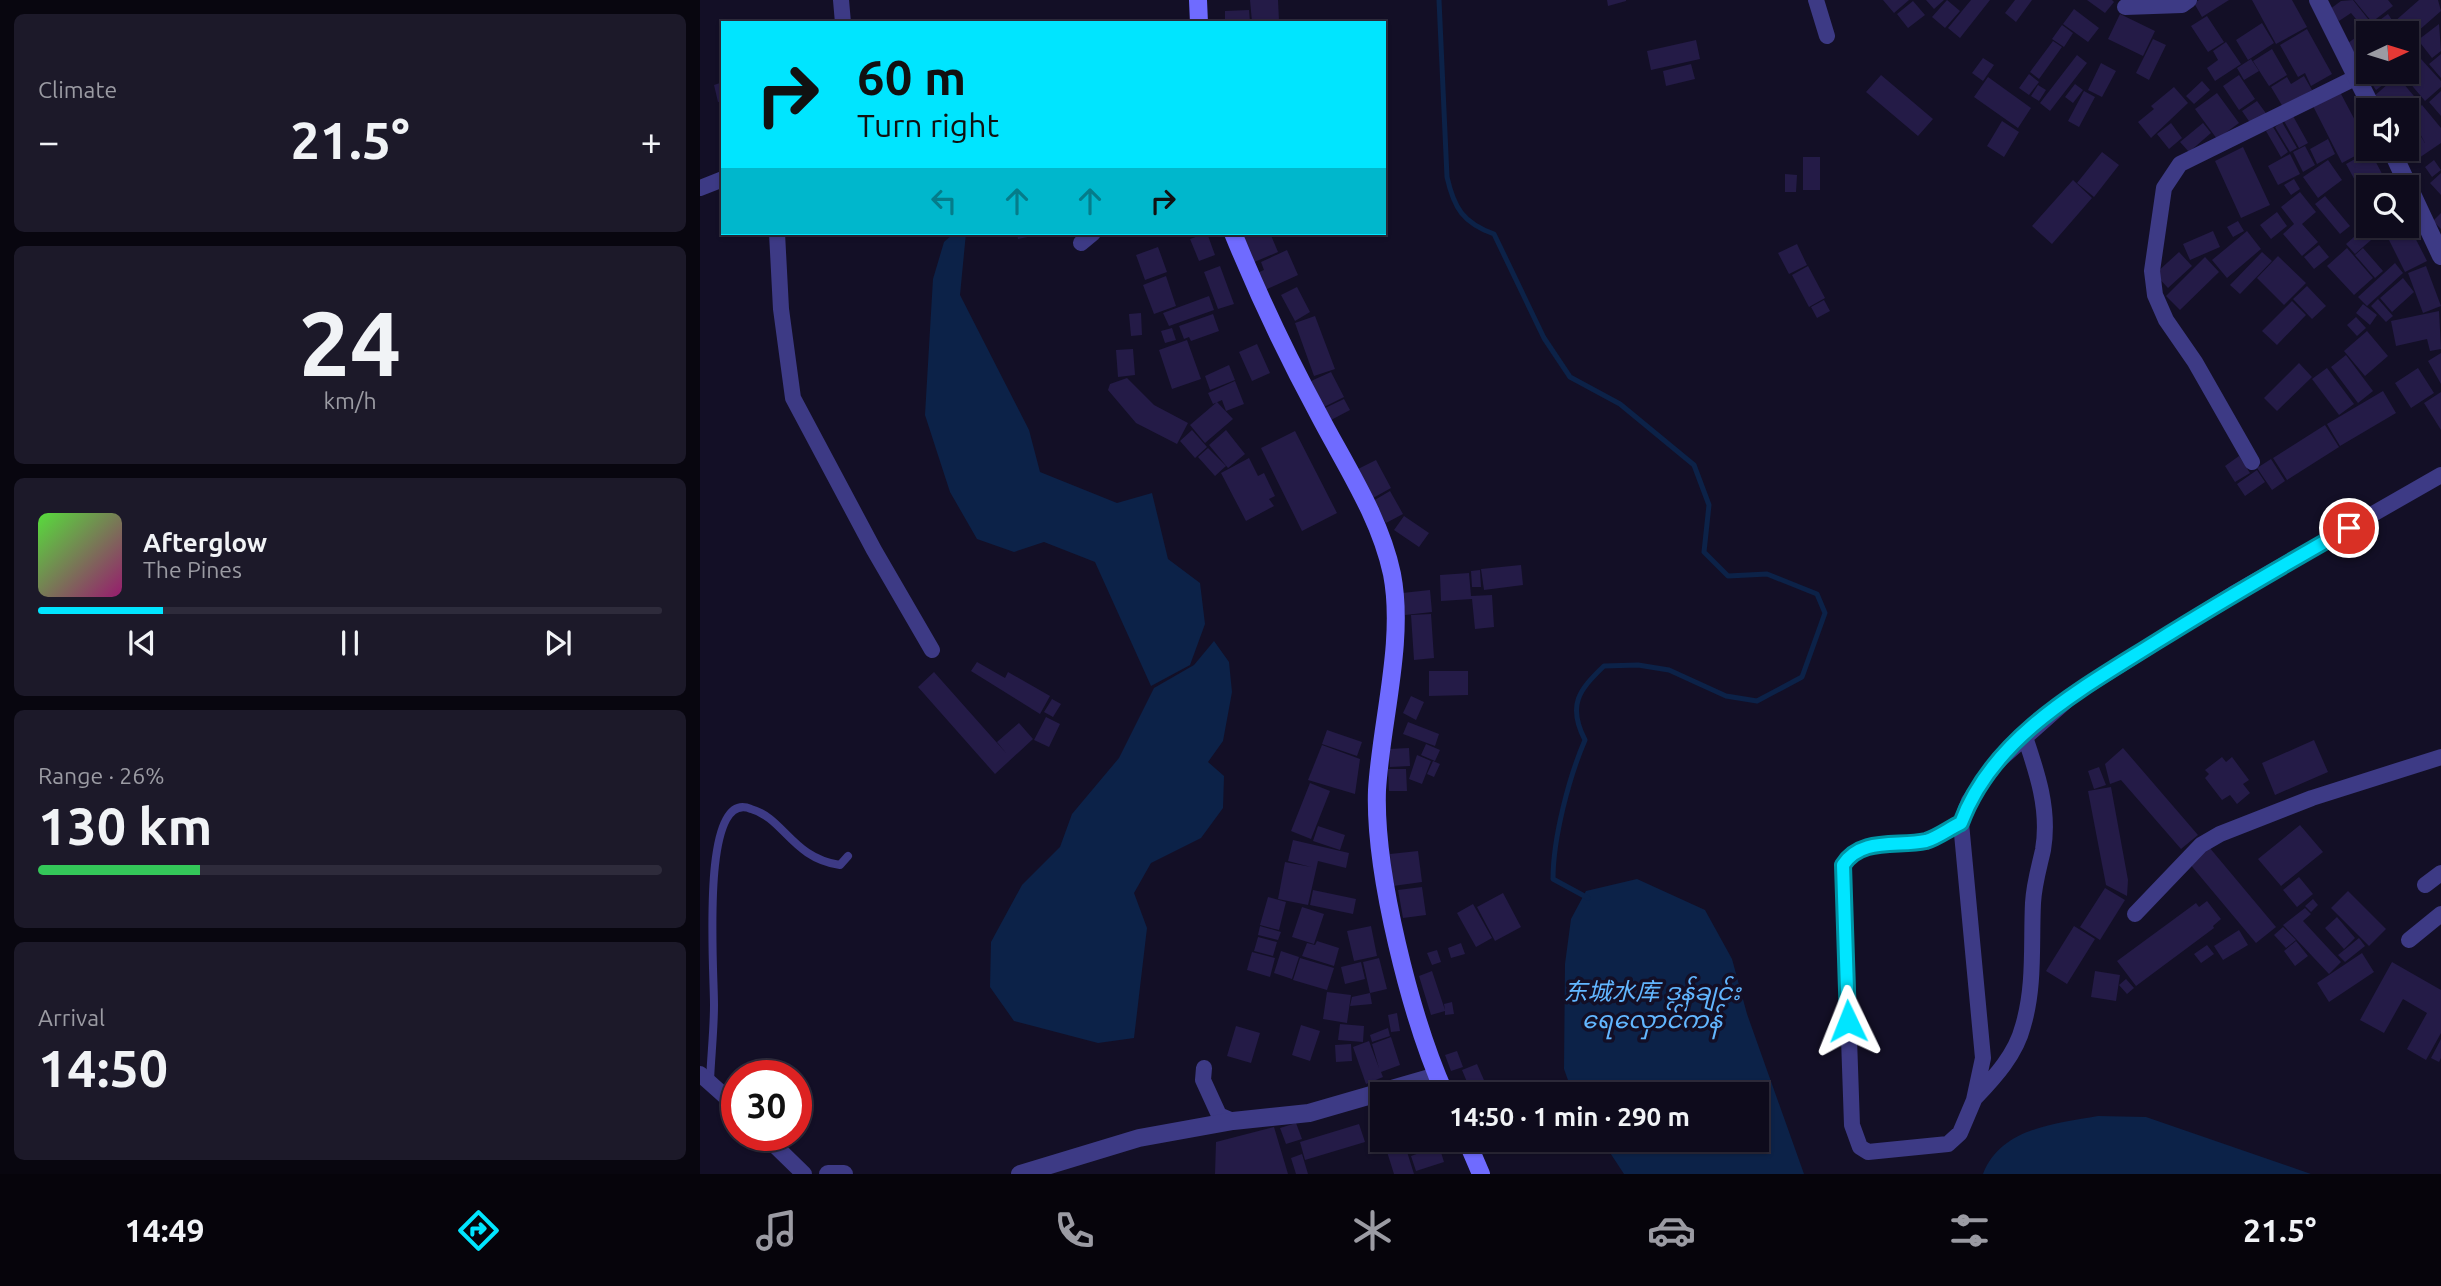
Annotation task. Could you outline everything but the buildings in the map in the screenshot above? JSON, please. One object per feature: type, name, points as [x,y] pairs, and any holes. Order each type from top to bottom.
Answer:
[{"type":"main road","points":[[1198,0],[1199,21]]},
{"type":"main road","points":[[1234,235],[1269,322],[1366,505],[1392,575],[1394,633],[1377,792],[1381,853],[1401,958],[1440,1082]]},
{"type":"main road","points":[[1472,1152],[1481,1174]]},
{"type":"street","points":[[841,0],[843,21]]},
{"type":"street","points":[[1816,0],[1827,36]]},
{"type":"street","points":[[2125,7],[2182,5],[2189,0]]},
{"type":"street","points":[[2318,0],[2356,75]]},
{"type":"street","points":[[2252,461],[2195,362],[2166,320],[2155,295],[2152,271],[2164,188],[2180,164],[2356,77]]},
{"type":"street","points":[[2397,161],[2441,256]]},
{"type":"street","points":[[700,188],[721,180]]},
{"type":"street","points":[[777,235],[781,309],[793,398],[874,550],[932,650]]},
{"type":"street","points":[[1961,823],[1929,840],[1864,847],[1851,853],[1843,865],[1852,1125],[1860,1147],[1868,1152],[1948,1144],[1960,1133],[1974,1100],[1983,1058],[1961,823],[1969,802],[1995,764],[2024,734],[2074,694],[2233,594],[2441,475]]},
{"type":"street","points":[[1974,1100],[2009,1057],[2023,1027],[2032,973],[2034,883],[2043,848],[2044,813],[2041,786],[2024,734]]},
{"type":"street","points":[[2135,914],[2201,845],[2220,834],[2312,798],[2441,757]]},
{"type":"street","points":[[2425,885],[2441,873]]},
{"type":"street","points":[[2409,940],[2441,914]]},
{"type":"street","points":[[1205,1068],[1203,1080],[1219,1115],[1234,1121]]},
{"type":"street","points":[[1020,1174],[1139,1138],[1234,1121],[1309,1113],[1437,1076]]},
{"type":"street","points":[[705,1077],[721,1092]]},
{"type":"street","points":[[780,1151],[804,1174]]},
{"type":"street","points":[[828,1174],[844,1174]]},
{"type":"lane","points":[[722,811],[730,808],[753,809],[808,856],[827,863],[840,865],[848,856]]},
{"type":"lane","points":[[703,886],[715,1004],[705,1077]]},
{"type":"water","points":[[952,235],[966,235],[960,295],[1029,430],[1040,472],[1117,503],[1152,493],[1168,559],[1200,583],[1205,624],[1190,665],[1151,686],[1095,562],[1044,542],[1014,552],[977,539],[950,492],[925,415],[933,279],[944,242]]},
{"type":"water","points":[[1214,641],[1229,662],[1232,692],[1223,741],[1208,762],[1224,776],[1223,808],[1201,838],[1151,863],[1134,893],[1147,928],[1134,1038],[1098,1043],[1014,1021],[990,987],[991,942],[1022,885],[1060,847],[1072,814],[1119,758],[1154,688],[1194,665]]},
{"type":"water","name":"东城水库 ဒွန်ချင်း ရေလှောင်ကန်","points":[[1637,879],[1705,910],[1732,959],[1747,1014],[1804,1174],[1624,1174],[1610,1152],[1769,1152],[1769,1082],[1569,1082],[1564,1069],[1565,964],[1571,919],[1586,891]]},
{"type":"water","points":[[2098,1116],[2146,1117],[2311,1174],[1983,1174],[2002,1147],[2016,1138],[2047,1126]]},
{"type":"waterway","points":[[1439,0],[1447,177],[1457,206],[1467,219],[1494,234],[1544,338],[1570,377],[1620,404],[1694,465],[1709,505],[1704,552],[1728,576],[1767,574],[1817,594],[1825,613],[1802,677],[1757,701],[1726,696],[1669,670],[1638,665],[1604,666],[1588,683],[1578,699],[1577,708],[1577,717],[1585,740],[1563,808],[1553,879],[1588,898]]},
{"type":"route","points":[[1848,1021],[1843,865],[1851,853],[1864,847],[1929,840],[1961,823],[1969,802],[1995,764],[2024,734],[2074,694],[2233,594],[2349,528]]}]
